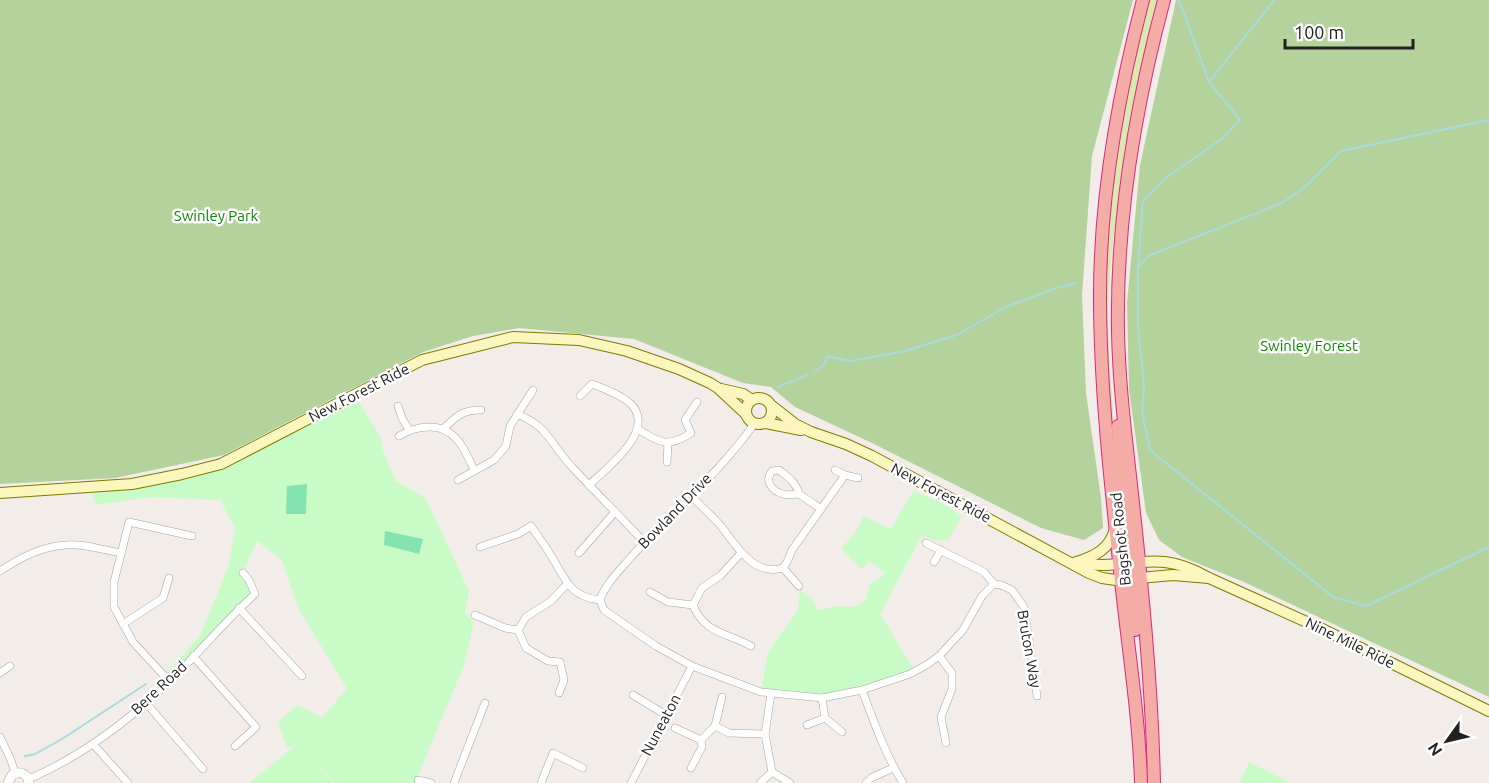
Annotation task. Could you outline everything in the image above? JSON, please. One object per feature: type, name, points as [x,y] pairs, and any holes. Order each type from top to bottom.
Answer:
[{"type":"highway","name":"Bagshot Road","points":[[1143,0],[1119,103],[1108,165],[1100,292],[1105,413],[1116,523],[1131,563],[1129,579],[1146,636],[1154,783]]},
{"type":"highway","name":"Bagshot Road","points":[[1141,783],[1119,371],[1118,292],[1122,218],[1136,119],[1164,0]]},
{"type":"main road","name":"New Forest Ride","points":[[0,493],[132,484],[221,464],[422,360],[513,337],[579,340],[627,351],[679,369],[718,388],[743,394],[752,400]]},
{"type":"main road","name":"New Forest Ride","points":[[718,388],[746,414]]},
{"type":"main road","points":[[763,398],[772,406],[771,417],[766,423],[758,425],[748,419],[747,406],[752,400],[763,398]]},
{"type":"main road","name":"New Forest Ride","points":[[772,406],[795,424],[872,456],[1072,561],[1089,573],[1102,578],[1129,579]]},
{"type":"main road","name":"New Forest Ride","points":[[766,423],[811,432]]},
{"type":"main road","points":[[1072,561],[1089,558],[1105,548],[1110,542],[1116,523]]},
{"type":"main road","name":"New Forest Ride","points":[[1072,561],[1096,566],[1131,563]]},
{"type":"main road","name":"Nine Mile Ride","points":[[1131,563],[1166,562],[1194,569],[1489,711]]},
{"type":"main road","name":"Nine Mile Ride","points":[[1129,579],[1173,575],[1209,578]]},
{"type":"street","points":[[580,396],[592,384],[615,393],[631,404],[638,416],[638,429],[634,439],[622,454],[589,485]]},
{"type":"street","points":[[458,480],[494,460],[506,446],[510,426],[533,390]]},
{"type":"street","points":[[638,429],[654,440],[668,442],[681,440],[691,433],[685,420],[697,402]]},
{"type":"street","points":[[398,406],[409,430]]},
{"type":"street","points":[[444,428],[456,416],[467,410],[481,410]]},
{"type":"street","points":[[517,414],[530,419],[544,430],[570,466],[644,542]]},
{"type":"street","name":"Bowland Drive","points":[[600,600],[602,593],[644,542],[725,460],[754,424]]},
{"type":"street","points":[[399,436],[419,427],[444,428],[456,437],[474,470]]},
{"type":"street","points":[[667,462],[668,442]]},
{"type":"street","points":[[799,494],[793,481],[779,470],[772,471],[768,476],[772,488],[781,494],[799,494],[821,509]]},
{"type":"street","points":[[835,470],[858,478]]},
{"type":"street","points":[[691,496],[721,526],[741,553],[755,564],[774,571],[783,568],[792,550],[845,475]]},
{"type":"street","points":[[579,553],[615,512]]},
{"type":"street","points":[[170,681],[133,642],[114,607],[114,582],[129,522],[192,536]]},
{"type":"street","points":[[480,547],[518,534],[531,526],[551,554],[567,584],[588,599],[600,600],[604,610],[656,646],[692,666],[729,681],[771,694],[822,698],[862,690],[910,674],[939,656],[963,630],[982,596],[994,584]]},
{"type":"street","name":"Bruton Way","points":[[926,543],[984,572],[994,584],[1012,590],[1024,607],[1037,696]]},
{"type":"street","points":[[0,571],[24,556],[66,544],[121,553]]},
{"type":"street","points":[[934,562],[941,550]]},
{"type":"street","points":[[741,553],[721,575],[702,588],[693,605],[696,614],[708,627],[751,646]]},
{"type":"street","points":[[783,568],[799,586]]},
{"type":"street","name":"Bere Road","points":[[29,781],[93,744],[146,703],[170,681],[255,594],[243,573]]},
{"type":"street","points":[[123,624],[163,598],[169,578]]},
{"type":"street","points":[[518,630],[526,617],[551,601],[567,584]]},
{"type":"street","points":[[650,592],[668,602],[693,605]]},
{"type":"street","points":[[239,608],[302,676]]},
{"type":"street","points":[[475,615],[505,628],[518,630]]},
{"type":"street","points":[[518,630],[526,648],[548,661],[560,662],[564,680],[559,693]]},
{"type":"street","points":[[193,656],[256,727],[235,746]]},
{"type":"street","points":[[939,656],[952,674],[952,689],[941,717],[946,743]]},
{"type":"street","points":[[0,673],[10,666]]},
{"type":"street","name":"Nuneaton","points":[[631,783],[692,666]]},
{"type":"street","points":[[862,690],[893,768],[903,783]]},
{"type":"street","points":[[771,694],[765,734],[772,771],[790,783]]},
{"type":"street","points":[[633,695],[666,715]]},
{"type":"street","points":[[701,741],[715,726],[722,697]]},
{"type":"street","points":[[822,698],[825,718],[842,732]]},
{"type":"street","points":[[146,703],[203,769]]},
{"type":"street","points":[[454,783],[485,703]]},
{"type":"street","points":[[807,725],[825,718]]},
{"type":"street","points":[[715,726],[729,733],[765,734]]},
{"type":"street","points":[[675,728],[701,741]]},
{"type":"street","points":[[0,737],[15,773]]},
{"type":"street","points":[[691,768],[702,747],[701,741]]},
{"type":"street","points":[[93,744],[128,783]]},
{"type":"street","points":[[541,783],[553,753],[583,768]]},
{"type":"street","points":[[866,783],[871,778],[893,768]]},
{"type":"street","points":[[760,783],[772,771]]},
{"type":"street","points":[[8,783],[9,777],[15,773],[25,774],[29,781]]},
{"type":"street","points":[[418,780],[431,783]]},
{"type":"green space","name":"Swinley Park","points":[[0,0],[1133,0],[1092,156],[1082,295],[1086,393],[1103,528],[1084,540],[1041,528],[795,407],[771,387],[743,383],[634,339],[519,328],[473,336],[423,352],[224,455],[115,478],[0,484]]},
{"type":"green space","points":[[1149,0],[1159,0],[1122,179],[1109,288],[1108,326],[1115,439],[1113,440],[1106,329],[1109,229],[1122,130]]},
{"type":"green space","name":"Swinley Forest","points":[[1176,0],[1489,0],[1489,697],[1244,582],[1182,557],[1159,540],[1146,513],[1129,389],[1127,303],[1140,165]]},
{"type":"green space","points":[[359,402],[382,440],[382,448],[395,480],[426,499],[469,591],[465,613],[474,622],[464,665],[415,783],[335,783],[317,763],[333,783],[249,783],[297,744],[287,748],[278,722],[297,705],[322,717],[347,689],[298,608],[282,560],[257,541],[243,573],[253,590],[239,608],[178,672],[164,675],[200,636],[228,567],[235,528],[220,500],[151,497],[96,505],[92,492],[221,464]]},
{"type":"green space","points":[[307,484],[306,514],[286,514],[287,486]]},
{"type":"green space","points":[[913,491],[942,503],[962,516],[948,540],[936,541],[922,535],[880,614],[915,671],[822,698],[761,692],[768,652],[798,610],[800,590],[814,601],[817,610],[837,606],[853,607],[865,601],[870,584],[885,573],[869,561],[862,569],[841,549],[857,530],[863,516],[891,529]]},
{"type":"green space","points":[[385,531],[423,539],[419,554],[384,545]]},
{"type":"green space","points":[[1249,762],[1290,783],[1240,783]]},
{"type":"waterway","points":[[1178,0],[1209,82]]},
{"type":"waterway","points":[[1274,0],[1209,82],[1240,120],[1223,138],[1167,177],[1143,201],[1138,268],[1138,325],[1144,387],[1142,411],[1150,450],[1333,597],[1366,606],[1489,547]]},
{"type":"waterway","points":[[1138,267],[1148,256],[1282,203],[1306,186],[1341,151],[1489,120]]},
{"type":"waterway","points":[[815,371],[824,365],[828,356],[850,361],[901,352],[957,335],[1006,307],[1056,288],[1077,283]]},
{"type":"waterway","points":[[778,387],[807,375]]},
{"type":"waterway","points":[[25,756],[35,754],[62,739],[146,684]]}]
